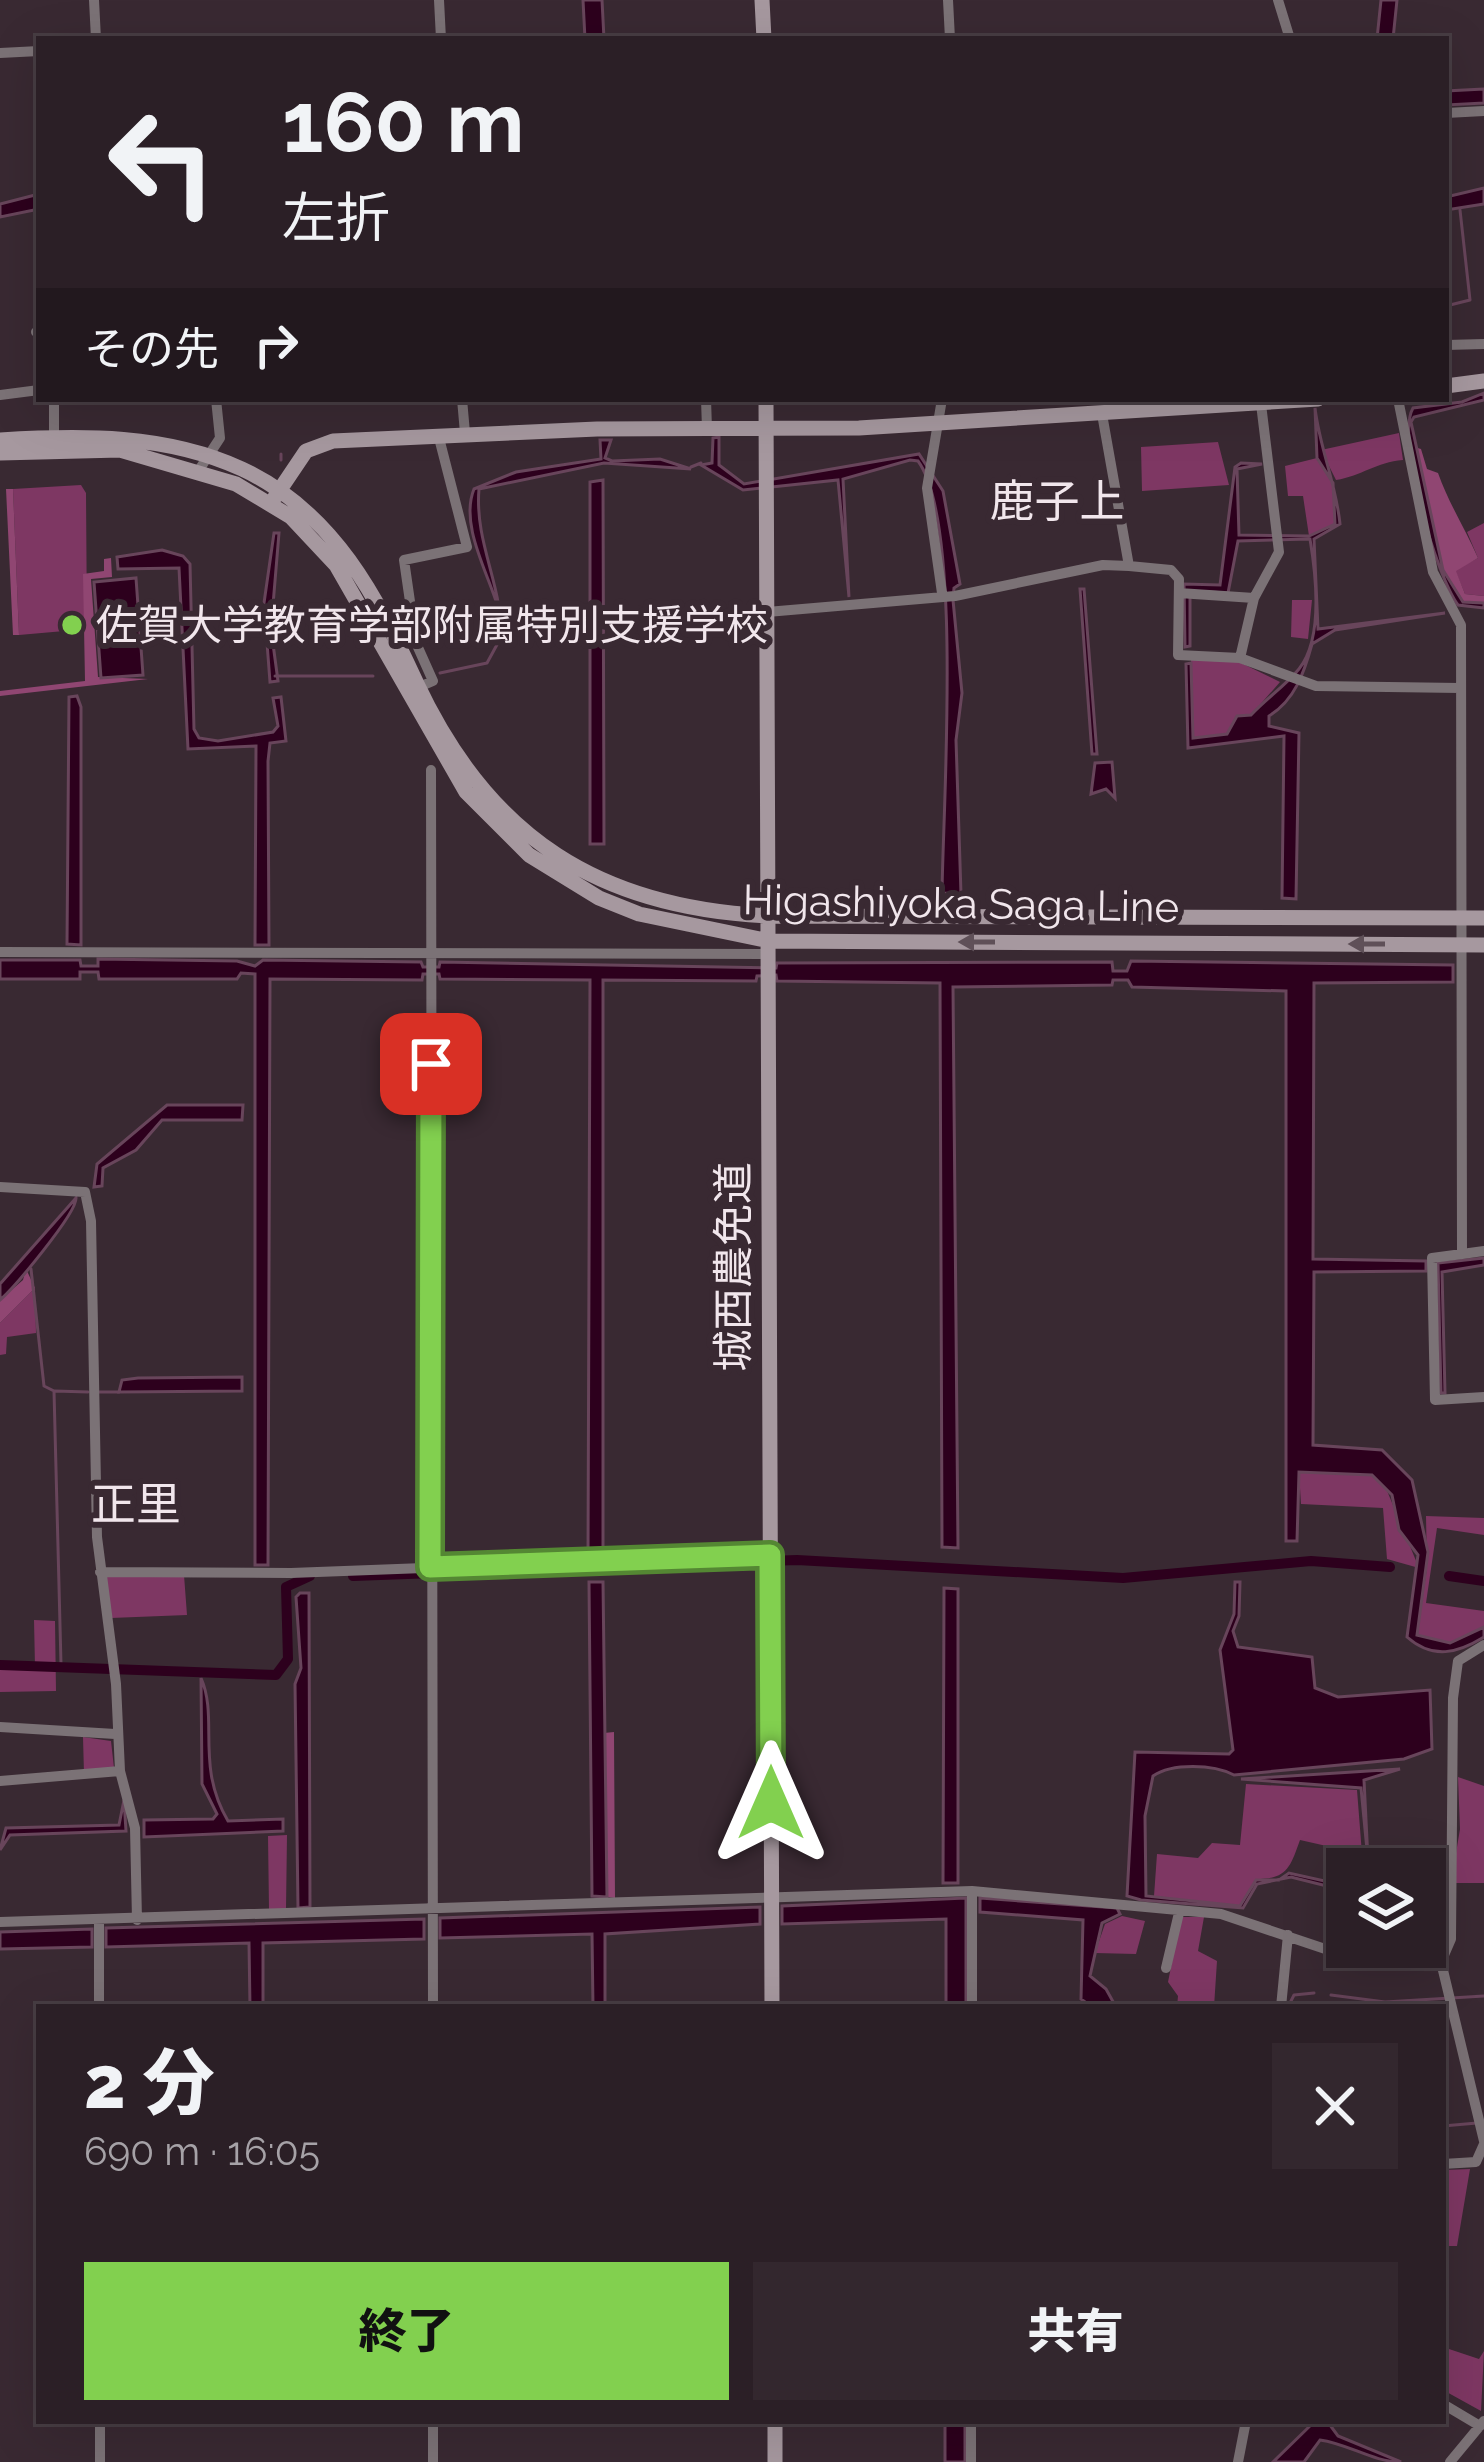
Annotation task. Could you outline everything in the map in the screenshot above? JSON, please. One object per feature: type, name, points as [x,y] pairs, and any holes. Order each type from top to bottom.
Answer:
[{"type":"main road","points":[[762,0],[764,36]]},
{"type":"main road","points":[[1449,386],[1484,381]]},
{"type":"main road","name":"城西農免道","points":[[766,402],[772,2004]]},
{"type":"main road","points":[[274,498],[306,451],[333,441],[465,433],[938,423],[1141,405],[1284,402]]},
{"type":"main road","name":"Higashiyoka Saga Line","points":[[0,440],[101,435],[204,464],[274,498],[349,555],[386,612],[419,687],[479,786],[507,816],[573,865],[644,899],[696,911],[769,916],[1484,918]]},
{"type":"main road","name":"Higashiyoka Saga Line","points":[[0,453],[121,451],[204,464]]},
{"type":"main road","name":"Higashiyoka Saga Line","points":[[274,498],[336,565],[376,628],[442,760],[513,841],[562,878],[639,914],[769,960],[1484,945]]},
{"type":"main road","points":[[775,2424],[775,2462]]},
{"type":"street","points":[[94,0],[96,36]]},
{"type":"street","points":[[439,0],[441,36]]},
{"type":"street","points":[[948,0],[950,36]]},
{"type":"street","points":[[1279,0],[1289,36]]},
{"type":"street","points":[[0,53],[36,52]]},
{"type":"street","points":[[1449,113],[1484,111]]},
{"type":"street","points":[[1449,345],[1484,344]]},
{"type":"street","points":[[0,395],[36,390]]},
{"type":"street","points":[[54,402],[54,436]]},
{"type":"street","points":[[204,464],[220,438],[216,402]]},
{"type":"street","points":[[462,402],[465,433]]},
{"type":"street","points":[[706,402],[707,429]]},
{"type":"street","points":[[942,402],[927,479],[948,595]]},
{"type":"street","points":[[1398,402],[1433,572],[1461,625],[1462,1254]]},
{"type":"street","points":[[1240,658],[1254,598],[1274,567],[1277,538],[1261,404]]},
{"type":"street","points":[[1098,409],[1129,566]]},
{"type":"street","points":[[419,687],[434,681],[416,644],[404,560],[467,547],[438,434]]},
{"type":"street","points":[[766,612],[948,595],[1103,565],[1171,570],[1184,594],[1178,655],[1240,658],[1300,682],[1460,688]]},
{"type":"street","points":[[1184,594],[1254,598]]},
{"type":"street","points":[[431,770],[433,2004]]},
{"type":"street","points":[[0,952],[431,964],[769,960]]},
{"type":"street","points":[[0,1187],[85,1192],[91,1222],[100,1572],[120,1771],[135,1828],[137,1920]]},
{"type":"street","points":[[1484,1251],[1462,1254],[1432,1267],[1435,1400],[1484,1397]]},
{"type":"street","points":[[100,1572],[294,1579],[770,1562]]},
{"type":"street","points":[[1446,1950],[1451,1939],[1453,1698],[1459,1661],[1484,1645]]},
{"type":"street","points":[[0,1727],[116,1734]]},
{"type":"street","points":[[0,1780],[120,1771]]},
{"type":"street","points":[[972,1891],[972,2004]]},
{"type":"street","points":[[0,1922],[972,1891],[1221,1914],[1326,1948]]},
{"type":"street","points":[[1166,1968],[1179,1913]]},
{"type":"street","points":[[99,1922],[99,2004]]},
{"type":"street","points":[[1281,2004],[1288,1935]]},
{"type":"street","points":[[1442,1968],[1484,2143],[1476,2162],[1446,2164]]},
{"type":"street","points":[[1446,2406],[1482,2424],[1450,2462]]},
{"type":"street","points":[[100,2424],[100,2462]]},
{"type":"street","points":[[433,2424],[433,2462]]},
{"type":"street","points":[[971,2424],[971,2462]]},
{"type":"street","points":[[1238,2462],[1245,2424]]},
{"type":"shaded area","points":[[583,0],[602,0],[604,36],[585,36]]},
{"type":"shaded area","points":[[1381,0],[1397,0],[1393,36],[1377,36]]},
{"type":"shaded area","points":[[1484,89],[1484,103],[1449,105],[1449,91]]},
{"type":"shaded area","points":[[1484,188],[1484,204],[1449,210],[1449,196]]},
{"type":"shaded area","points":[[36,195],[36,210],[0,217],[0,204]]},
{"type":"shaded area","points":[[1484,393],[1484,400],[1414,417],[1411,422],[1443,570],[1463,602],[1484,603],[1484,608],[1458,605],[1449,590],[1421,508],[1409,424],[1413,408],[1462,402]]},
{"type":"shaded area","points":[[1315,408],[1320,438],[1332,481],[1317,458]]},
{"type":"shaded area","points":[[1399,433],[1403,460],[1336,480],[1321,450]]},
{"type":"shaded area","points":[[719,437],[719,465],[744,484],[919,454],[943,491],[960,584],[954,588],[953,600],[962,693],[956,740],[961,894],[942,893],[946,601],[932,493],[918,461],[843,479],[849,597],[838,480],[743,490],[701,465],[712,463],[713,438]]},
{"type":"shaded area","points":[[600,440],[611,440],[605,458],[612,461],[660,459],[691,469],[604,463],[479,489],[481,530],[499,612],[473,535],[470,503],[474,489],[516,472],[601,459]]},
{"type":"shaded area","points":[[1218,442],[1229,485],[1142,491],[1141,447]]},
{"type":"shaded area","points":[[1414,447],[1421,449],[1427,469],[1438,473],[1478,558],[1456,571],[1465,594],[1484,596],[1484,603],[1464,602],[1443,570]]},
{"type":"shaded area","points":[[1317,458],[1333,483],[1335,524],[1309,536],[1303,496],[1288,496],[1285,466]]},
{"type":"shaded area","points":[[1241,463],[1262,464],[1237,469],[1239,535],[1309,536],[1335,524],[1333,487],[1340,524],[1314,539],[1318,629],[1445,613],[1335,630],[1312,644],[1292,694],[1269,716],[1269,726],[1299,733],[1296,899],[1282,898],[1284,736],[1188,748],[1186,664],[1191,663],[1193,738],[1227,734],[1237,716],[1251,715],[1288,681],[1307,656],[1315,624],[1310,539],[1238,541],[1228,593],[1190,591],[1190,646],[1185,647],[1184,584],[1220,585],[1235,467]]},
{"type":"shaded area","points":[[603,480],[604,844],[590,844],[590,482]]},
{"type":"shaded area","points":[[81,485],[86,493],[87,629],[19,635],[13,489]]},
{"type":"shaded area","points":[[6,489],[13,489],[19,635],[13,635]]},
{"type":"shaded area","points":[[1484,523],[1484,596],[1465,594],[1455,570],[1478,558],[1467,532]]},
{"type":"shaded area","points":[[274,533],[279,533],[271,629],[278,681],[270,682],[264,603]]},
{"type":"shaded area","points":[[162,550],[183,556],[190,564],[194,729],[199,738],[218,741],[273,732],[278,726],[273,698],[281,697],[286,741],[270,743],[268,761],[269,945],[255,945],[256,746],[188,749],[179,568],[118,569],[117,557]]},
{"type":"shaded area","points":[[111,558],[112,577],[91,579],[98,677],[148,679],[0,696],[0,691],[85,681],[83,574],[104,571],[104,559]]},
{"type":"shaded area","points":[[136,578],[143,675],[101,678],[94,582]]},
{"type":"shaded area","points":[[1080,589],[1084,589],[1097,754],[1092,754]]},
{"type":"shaded area","points":[[1292,600],[1312,600],[1308,639],[1291,637]]},
{"type":"shaded area","points":[[1191,657],[1237,661],[1280,682],[1251,715],[1237,717],[1227,734],[1193,738]]},
{"type":"shaded area","points":[[77,696],[81,707],[81,945],[67,944],[69,697]]},
{"type":"shaded area","points":[[1112,762],[1115,798],[1106,789],[1091,794],[1095,763]]},
{"type":"shaded area","points":[[98,959],[237,961],[255,966],[263,960],[421,962],[423,967],[439,967],[440,962],[776,968],[777,963],[1112,962],[1113,971],[1127,971],[1131,961],[1453,965],[1453,982],[1314,983],[1313,1259],[1426,1261],[1426,1271],[1314,1272],[1313,1445],[1382,1450],[1412,1480],[1428,1552],[1417,1635],[1450,1643],[1484,1627],[1484,1637],[1446,1652],[1426,1649],[1407,1637],[1418,1555],[1399,1530],[1392,1495],[1372,1475],[1299,1472],[1297,1541],[1286,1541],[1286,991],[1132,987],[1128,980],[1113,980],[1112,985],[953,987],[958,1548],[942,1547],[940,983],[777,981],[776,975],[757,976],[756,981],[603,980],[603,1556],[588,1557],[590,980],[440,979],[439,974],[423,974],[422,980],[270,979],[268,1565],[255,1565],[255,974],[241,973],[237,979],[99,979],[98,972],[80,972],[80,979],[0,979],[0,960],[80,960],[81,966],[98,966]]},
{"type":"shaded area","points":[[167,1105],[243,1105],[242,1120],[162,1120],[136,1150],[103,1168],[102,1186],[94,1187],[97,1164]]},
{"type":"shaded area","points":[[76,1198],[56,1234],[0,1300],[0,1284]]},
{"type":"shaded area","points":[[1484,1258],[1484,1265],[1442,1272],[1445,1393],[1441,1393],[1438,1263]]},
{"type":"shaded area","points":[[26,1269],[35,1288],[0,1323],[0,1300],[23,1280]]},
{"type":"shaded area","points":[[35,1288],[36,1333],[7,1337],[6,1354],[0,1355],[0,1323]]},
{"type":"shaded area","points":[[242,1377],[242,1391],[119,1392],[122,1380],[138,1378]]},
{"type":"shaded area","points":[[1299,1472],[1372,1475],[1383,1481],[1419,1568],[1387,1559],[1383,1508],[1301,1504]]},
{"type":"shaded area","points":[[1426,1516],[1484,1518],[1484,1535],[1437,1528],[1426,1603],[1484,1611],[1484,1627],[1451,1642],[1417,1635],[1427,1568]]},
{"type":"shaded area","points":[[104,1575],[184,1575],[187,1615],[111,1618]]},
{"type":"shaded area","points":[[589,1582],[603,1582],[607,1897],[592,1896]]},
{"type":"shaded area","points":[[1235,1582],[1240,1582],[1239,1616],[1233,1631],[1238,1647],[1312,1657],[1315,1688],[1338,1697],[1430,1690],[1432,1749],[1404,1759],[1234,1775],[1193,1766],[1161,1772],[1153,1776],[1145,1816],[1146,1896],[1240,1906],[1256,1880],[1276,1880],[1257,1884],[1243,1908],[1127,1896],[1135,1752],[1229,1754],[1233,1750],[1220,1650],[1234,1614]]},
{"type":"shaded area","points":[[944,1588],[958,1589],[958,1883],[943,1883]]},
{"type":"shaded area","points":[[309,1593],[310,1907],[298,1908],[295,1684],[301,1668],[296,1597]]},
{"type":"shaded area","points":[[34,1620],[55,1621],[56,1691],[0,1692],[0,1668],[35,1667]]},
{"type":"shaded area","points":[[201,1678],[212,1781],[228,1821],[283,1819],[283,1831],[144,1837],[144,1820],[213,1819],[217,1814],[202,1784]]},
{"type":"shaded area","points":[[614,1732],[615,1898],[607,1897],[604,1733]]},
{"type":"shaded area","points":[[83,1737],[111,1741],[114,1768],[84,1774]]},
{"type":"shaded area","points":[[1400,1769],[1364,1780],[1367,1848],[1361,1788],[1241,1779]]},
{"type":"shaded area","points":[[1458,1777],[1484,1786],[1484,1883],[1451,1883],[1460,1829]]},
{"type":"shaded area","points":[[1246,1784],[1357,1790],[1362,1848],[1300,1840],[1286,1870],[1256,1879],[1241,1906],[1154,1896],[1157,1854],[1198,1858],[1212,1843],[1240,1845]]},
{"type":"shaded area","points":[[124,1800],[126,1831],[10,1835],[0,1850],[6,1828],[119,1825]]},
{"type":"shaded area","points":[[287,1835],[286,1909],[269,1910],[268,1836]]},
{"type":"shaded area","points":[[1289,1873],[1326,1881],[1326,1886],[1280,1879]]},
{"type":"shaded area","points":[[966,1898],[966,2004],[946,2004],[946,1919],[782,1924],[782,1906]]},
{"type":"shaded area","points":[[980,1898],[1117,1908],[1120,1914],[1102,1923],[1090,1976],[1114,2004],[1088,2004],[1081,1999],[1083,1920],[980,1912]]},
{"type":"shaded area","points":[[760,1907],[760,1924],[605,1934],[605,2004],[593,2004],[592,1934],[440,1938],[440,1918]]},
{"type":"shaded area","points":[[1122,1916],[1145,1921],[1136,1954],[1095,1953],[1105,1924]]},
{"type":"shaded area","points":[[1181,1917],[1204,1917],[1198,1951],[1217,1961],[1214,2004],[1177,2004],[1178,1996],[1168,1982]]},
{"type":"shaded area","points":[[424,1919],[424,1939],[263,1943],[263,2004],[250,2004],[249,1943],[106,1947],[106,1928]]},
{"type":"shaded area","points":[[92,1929],[92,1947],[0,1949],[0,1932]]},
{"type":"shaded area","points":[[1470,2169],[1457,2246],[1446,2246],[1446,2170]]},
{"type":"shaded area","points":[[1446,2342],[1449,2349],[1479,2359],[1484,2351],[1481,2411],[1446,2392]]},
{"type":"shaded area","points":[[945,2424],[965,2424],[965,2462],[945,2462]]},
{"type":"shaded area","points":[[1312,2424],[1329,2424],[1338,2436],[1401,2462],[1320,2440],[1304,2462],[1273,2462]]},
{"type":"waterway","points":[[1449,305],[1470,300],[1460,210]]},
{"type":"waterway","points":[[281,454],[281,460]]},
{"type":"waterway","points":[[691,467],[701,463]]},
{"type":"waterway","points":[[440,673],[487,663],[499,641]]},
{"type":"waterway","points":[[275,676],[373,676]]},
{"type":"waterway","points":[[31,1269],[44,1386],[54,1391],[61,1664]]},
{"type":"waterway","points":[[55,1391],[88,1392]]},
{"type":"waterway","points":[[97,1392],[119,1392]]},
{"type":"waterway","points":[[353,1576],[797,1560],[1123,1578],[1311,1561],[1390,1567]]},
{"type":"waterway","points":[[0,1665],[276,1675],[288,1659],[286,1587],[310,1576]]},
{"type":"waterway","points":[[1449,1576],[1484,1581]]},
{"type":"waterway","points":[[1290,2004],[1294,1995],[1314,1993]]},
{"type":"waterway","points":[[1331,1995],[1385,2002],[1484,1996]]},
{"type":"waterway","points":[[1446,2126],[1477,2123]]},
{"type":"place","name":"佐賀大学教育学部附属特別支援学校","points":[[72,625]]},
{"type":"district","name":"鹿子上","points":[[1057,501]]},
{"type":"district","name":"正里","points":[[136,1504]]},
{"type":"route","points":[[431,1064],[430,1567],[770,1555],[771,1803]]}]
